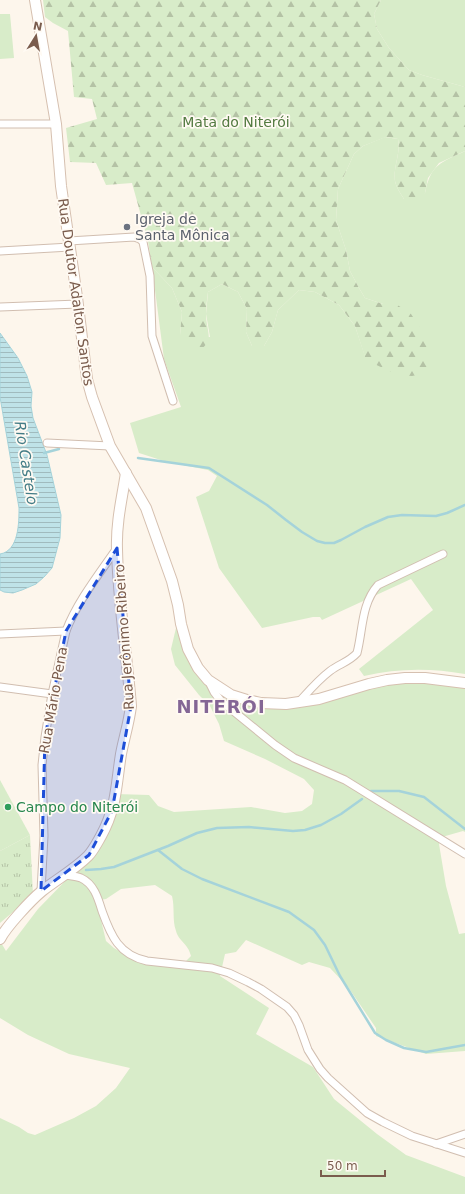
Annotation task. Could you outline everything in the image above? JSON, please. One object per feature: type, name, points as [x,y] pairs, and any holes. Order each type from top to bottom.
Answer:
[{"type":"main road","name":"Rua Doutor Adalton Santos","points":[[35,0],[56,124],[61,186],[87,379],[110,446],[146,508],[172,581],[188,649],[198,668],[208,680],[231,695],[261,704],[298,703],[319,699],[369,684],[399,678],[425,678],[465,683]]},
{"type":"main road","name":"Rua Jerônimo Ribeiro","points":[[0,937],[42,891],[66,875],[89,855],[109,821],[115,798],[121,755],[130,718],[130,702],[122,622],[117,548],[118,520],[126,473]]},
{"type":"street","points":[[0,124],[56,124]]},
{"type":"street","points":[[0,251],[134,237],[140,239],[143,242],[150,276],[152,336],[173,400]]},
{"type":"street","points":[[0,307],[78,304]]},
{"type":"street","points":[[47,443],[110,446]]},
{"type":"street","name":"Rua Mário Pena","points":[[42,891],[44,836],[42,765],[52,694],[66,631],[70,621],[117,548]]},
{"type":"street","points":[[298,703],[330,670],[352,658],[357,653],[365,607],[371,592],[378,585],[443,554]]},
{"type":"street","points":[[0,634],[66,631]]},
{"type":"street","points":[[208,680],[214,692],[221,701],[274,745],[294,758],[345,780],[465,854]]},
{"type":"street","points":[[0,687],[52,694]]},
{"type":"street","points":[[66,875],[75,876],[82,879],[98,895],[113,939],[129,954],[139,960],[147,962],[212,968],[229,973],[261,989],[287,1007],[294,1015],[308,1050],[328,1078],[367,1113],[412,1136],[465,1153]]},
{"type":"street","points":[[436,1144],[465,1134]]},
{"type":"highlighted area","points":[[117,548],[131,706],[112,811],[89,855],[41,891],[45,737],[66,631]]},
{"type":"green space","name":"Mata do Niterói","points":[[43,0],[381,0],[374,14],[377,29],[389,48],[409,70],[465,87],[465,151],[439,163],[428,178],[425,193],[417,202],[404,199],[397,188],[395,181],[395,170],[399,150],[398,139],[386,137],[363,146],[354,154],[338,189],[336,220],[346,250],[350,271],[365,298],[383,304],[396,304],[411,314],[419,326],[427,347],[431,366],[427,373],[412,376],[398,375],[370,362],[365,357],[355,326],[339,305],[315,292],[299,290],[278,310],[272,332],[264,346],[252,346],[246,332],[247,309],[238,292],[222,284],[208,292],[206,315],[209,337],[206,345],[195,353],[180,335],[182,312],[172,288],[152,267],[148,241],[132,183],[106,185],[96,163],[70,162],[66,128],[97,119],[92,99],[74,97],[68,31],[45,17]]},
{"type":"green space","points":[[381,0],[465,0],[465,87],[409,70],[389,48],[377,29],[374,14]]},
{"type":"green space","points":[[0,14],[10,14],[14,58],[0,59]]},
{"type":"green space","points":[[385,137],[398,139],[399,150],[395,170],[395,181],[397,188],[404,199],[425,193],[427,183],[434,170],[443,162],[465,151],[465,674],[427,670],[402,670],[364,676],[359,669],[433,610],[411,579],[322,620],[320,617],[313,617],[262,628],[219,568],[196,497],[209,491],[217,476],[208,470],[167,462],[139,453],[130,423],[181,407],[164,359],[152,267],[172,288],[182,312],[180,335],[210,337],[206,314],[208,292],[222,284],[238,292],[247,309],[246,332],[252,346],[264,346],[272,332],[278,310],[299,290],[315,292],[339,305],[355,326],[365,356],[396,304],[383,304],[365,298],[350,271],[346,250],[336,220],[338,189],[354,154],[363,146]]},
{"type":"green space","points":[[177,627],[213,687],[295,707],[319,704],[354,692],[393,684],[420,682],[465,687],[465,832],[463,831],[442,837],[439,844],[446,886],[459,934],[465,933],[465,1051],[426,1054],[376,1036],[376,1028],[348,987],[330,968],[309,962],[302,965],[246,940],[236,952],[225,954],[220,976],[269,1008],[256,1034],[313,1067],[334,1099],[377,1134],[406,1155],[465,1177],[465,1194],[0,1194],[0,1118],[28,1133],[35,1135],[74,1118],[96,1106],[116,1088],[130,1068],[69,1054],[28,1035],[0,1018],[0,941],[6,951],[38,909],[72,874],[103,834],[116,794],[149,795],[158,806],[174,812],[251,807],[285,813],[302,811],[312,804],[314,790],[304,779],[265,759],[224,741],[219,724],[210,706],[199,695],[175,665],[171,649]],"holes":[[[155,885],[172,896],[174,923],[177,935],[188,948],[191,956],[185,962],[172,965],[126,955],[106,941],[100,916],[100,900],[106,899],[121,889]]]},
{"type":"green space","name":"Campo do Niterói","points":[[0,780],[30,835],[0,851]]},
{"type":"green space","points":[[30,835],[33,895],[0,923],[0,851]]},
{"type":"water","name":"Rio Castelo","points":[[0,333],[18,358],[27,376],[32,392],[31,406],[33,418],[47,455],[61,515],[60,538],[52,568],[36,584],[13,593],[0,590],[0,554],[11,548],[17,535],[19,508],[0,397]]},
{"type":"waterway","points":[[44,453],[59,449]]},
{"type":"waterway","points":[[138,458],[209,468],[267,505],[302,532],[317,541],[325,543],[334,543],[388,517],[402,515],[436,516],[465,505]]},
{"type":"waterway","points":[[371,791],[399,791],[424,797],[465,829]]},
{"type":"waterway","points":[[86,870],[114,867],[197,833],[217,828],[249,827],[293,831],[305,830],[321,825],[341,814],[362,799]]},
{"type":"waterway","points":[[158,850],[182,869],[202,879],[289,912],[314,930],[325,945],[340,976],[375,1033],[386,1040],[404,1048],[426,1052],[465,1045]]},
{"type":"place","name":"Igreja de Santa Mônica","points":[[127,227]]},
{"type":"place","name":"Campo do Niterói","points":[[8,807]]},
{"type":"district","name":"NITERÓI","points":[[221,706]]}]
